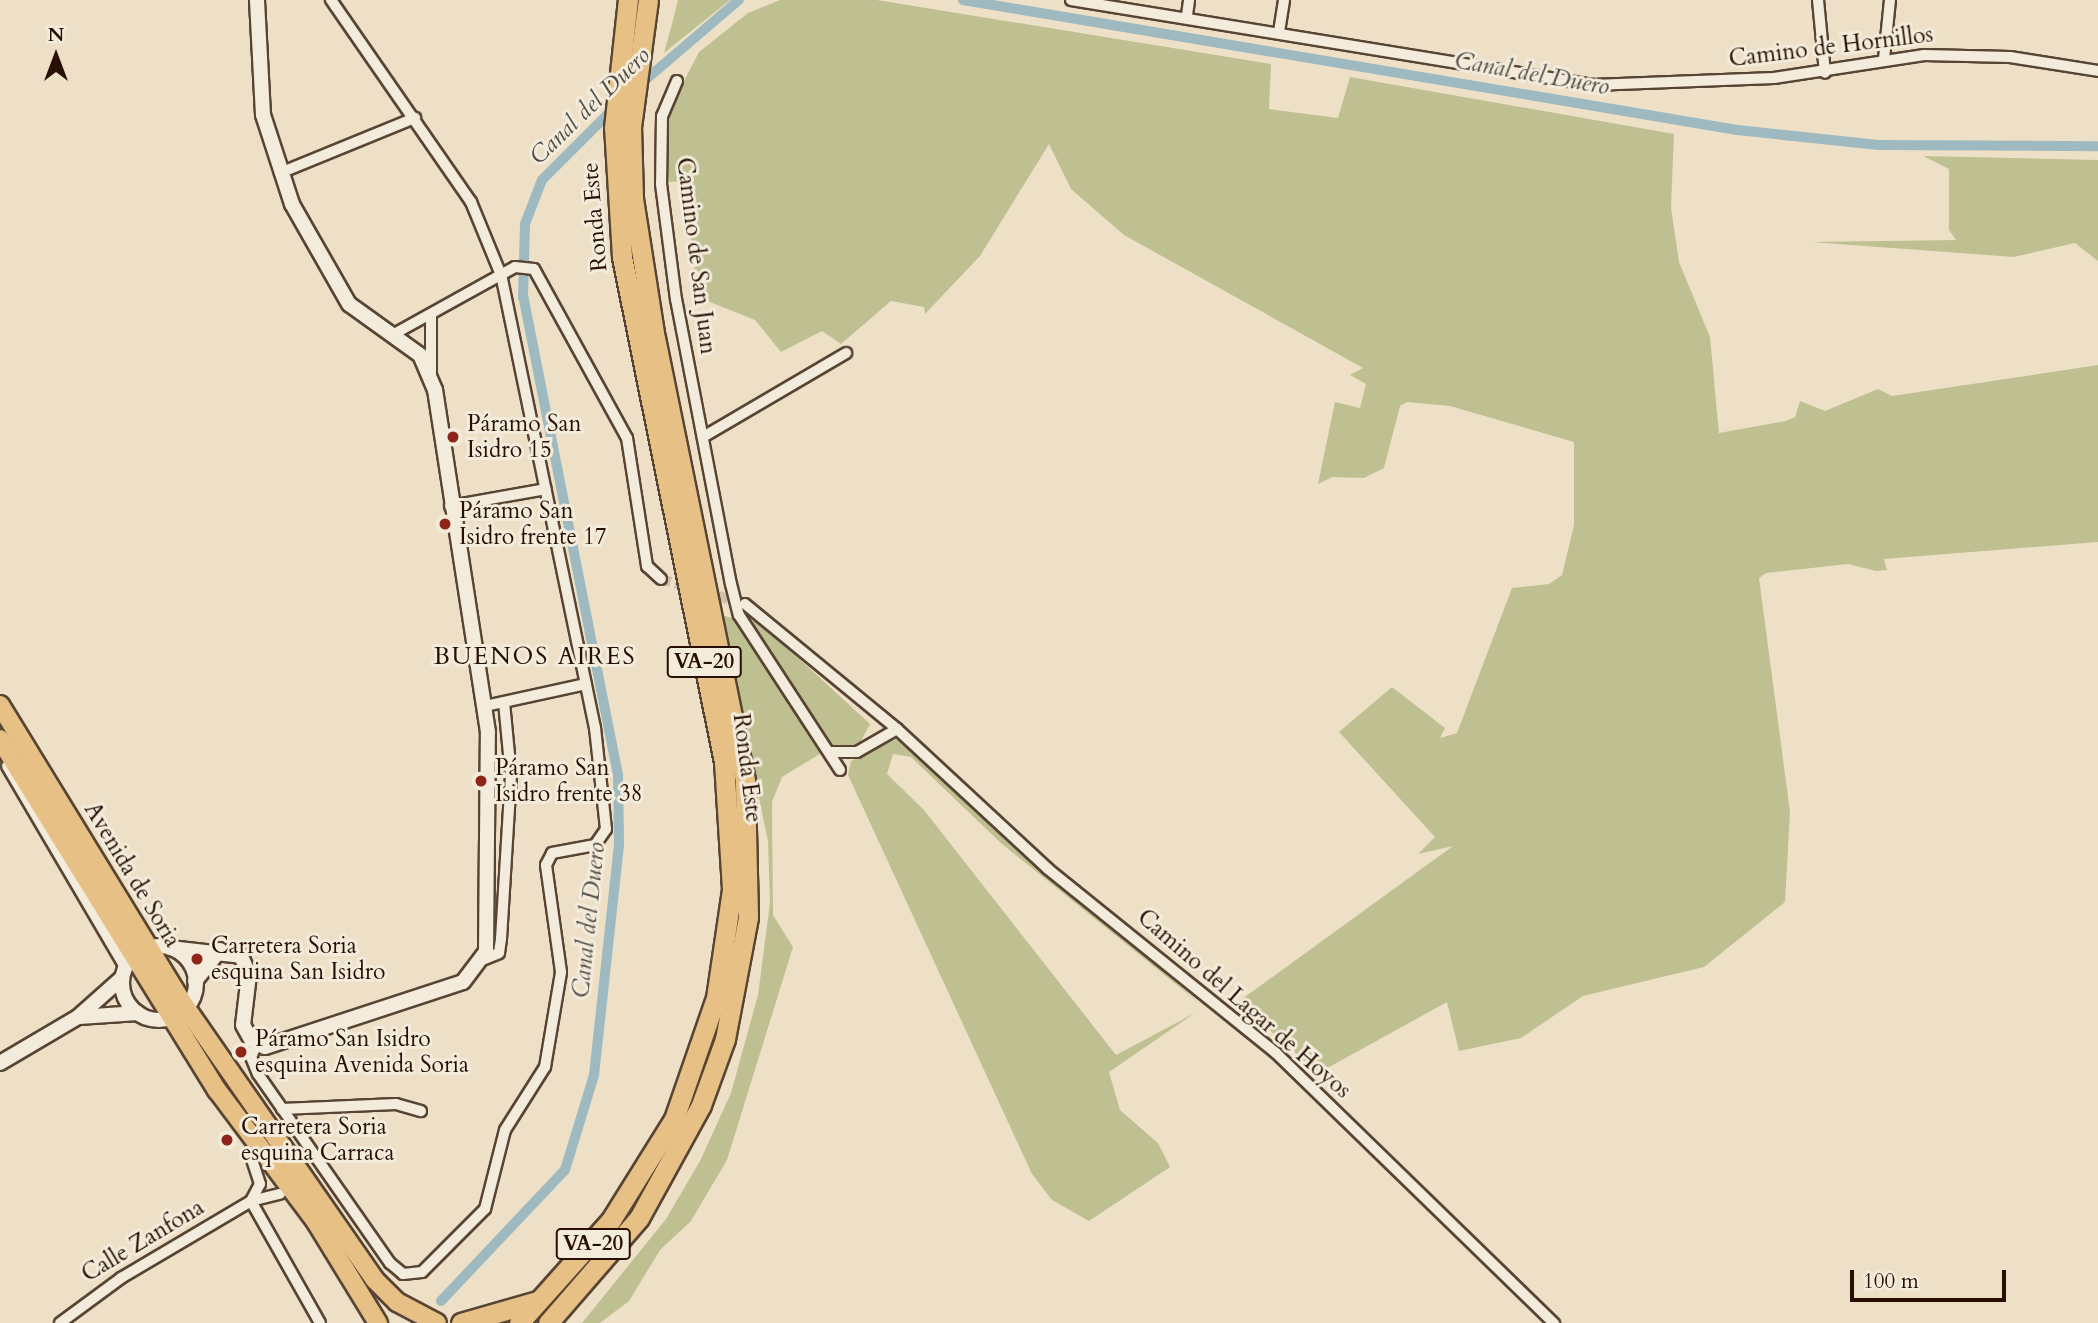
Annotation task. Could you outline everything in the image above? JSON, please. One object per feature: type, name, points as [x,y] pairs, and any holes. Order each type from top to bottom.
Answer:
[{"type":"highway","name":"Ronda Este","points":[[519,1323],[545,1300],[638,1185],[674,1119],[716,998],[732,890],[724,762],[630,304],[614,190],[622,128],[628,0]]},
{"type":"highway","name":"Ronda Este","points":[[626,72],[648,0]]},
{"type":"highway","name":"Ronda Este","points":[[549,1323],[639,1218],[701,1105],[725,1039],[748,917],[745,780],[641,266],[622,128]]},
{"type":"highway","points":[[461,1323],[545,1300]]},
{"type":"main road","name":"Avenida de Soria","points":[[0,705],[132,962]]},
{"type":"main road","name":"Avenida de Soria","points":[[0,739],[132,962],[178,1013],[375,1280],[397,1302],[437,1323]]},
{"type":"main road","name":"Avenida de Soria","points":[[178,1013],[379,1323]]},
{"type":"street","points":[[257,0],[259,93],[279,173],[349,304],[420,355],[431,375]]},
{"type":"street","points":[[331,0],[471,202],[501,275],[586,684],[606,829],[595,845],[552,853],[546,865],[561,972],[558,1003],[545,1067],[505,1130],[485,1209],[422,1272],[403,1273],[258,1074],[251,1056],[256,1046],[448,988],[482,960],[492,961],[501,939],[511,775],[504,702]]},
{"type":"street","name":"Camino de Hornillos","points":[[1071,0],[1187,15],[1592,85],[1825,73],[1884,59],[1968,54],[2098,71]]},
{"type":"street","points":[[1187,15],[1189,0]]},
{"type":"street","points":[[1279,32],[1284,0]]},
{"type":"street","points":[[1818,0],[1825,73]]},
{"type":"street","points":[[1884,59],[1890,0]]},
{"type":"street","name":"Camino de San Juan","points":[[677,81],[662,116],[661,184],[703,438],[739,615],[840,770]]},
{"type":"street","points":[[279,173],[415,118]]},
{"type":"street","points":[[394,334],[515,267],[534,269],[627,438],[647,566],[661,579]]},
{"type":"street","points":[[431,315],[431,375],[450,506],[485,706],[492,779],[482,960]]},
{"type":"street","points":[[703,438],[846,353]]},
{"type":"street","points":[[450,506],[546,489]]},
{"type":"street","name":"Camino del Lagar de Hoyos","points":[[746,604],[897,729],[1048,869],[1276,1053],[1554,1323]]},
{"type":"street","points":[[485,706],[586,684]]},
{"type":"street","points":[[830,752],[857,752],[897,729]]},
{"type":"street","name":"Avenida de Soria","points":[[0,755],[132,962]]},
{"type":"street","points":[[0,1063],[78,1017],[132,962],[170,948],[237,952],[246,963],[243,1025],[256,1046]]},
{"type":"street","points":[[170,948],[186,958],[195,981]]},
{"type":"street","points":[[78,1017],[178,1013],[195,981],[220,950]]},
{"type":"street","points":[[132,962],[125,999],[138,1013]]},
{"type":"street","points":[[282,1108],[396,1104],[421,1111]]},
{"type":"street","points":[[252,1160],[260,1184],[251,1201],[320,1323]]},
{"type":"street","name":"Calle Zanfona","points":[[60,1323],[121,1278],[251,1201],[280,1194]]},
{"type":"green space","points":[[678,0],[730,0],[664,53],[672,24]]},
{"type":"green space","points":[[780,0],[877,0],[1271,64],[1269,109],[1338,118],[1350,77],[1674,134],[1671,208],[1679,262],[1710,337],[1719,433],[1786,421],[1795,417],[1800,401],[1825,411],[1878,389],[1892,396],[2098,365],[2098,542],[1884,559],[1887,570],[1876,571],[1848,564],[1766,573],[1759,578],[1790,812],[1785,902],[1704,967],[1583,996],[1521,1038],[1459,1051],[1447,1002],[1322,1071],[1323,1078],[1238,1002],[1453,846],[1418,854],[1435,837],[1339,732],[1392,687],[1445,728],[1440,738],[1457,733],[1512,588],[1549,584],[1562,575],[1574,525],[1574,442],[1450,406],[1407,402],[1400,406],[1384,468],[1364,478],[1332,477],[1318,484],[1335,402],[1360,408],[1366,384],[1350,375],[1363,368],[1124,235],[1071,189],[1049,144],[980,256],[925,314],[924,307],[891,301],[841,344],[822,331],[781,352],[755,320],[710,302],[695,285],[686,181],[666,182],[667,114],[699,52],[748,13]]},
{"type":"green space","points":[[1923,156],[2098,160],[2098,261],[2075,243],[2014,257],[1811,242],[1956,240],[1949,230],[1949,169]]},
{"type":"green space","points":[[721,615],[740,620],[823,752],[782,777],[772,802],[773,915],[793,947],[727,1160],[691,1221],[660,1250],[629,1301],[600,1323],[582,1323],[666,1219],[700,1161],[731,1093],[758,995],[770,903],[768,841]]},
{"type":"green space","points":[[756,619],[870,724],[859,745],[832,745],[749,625]]},
{"type":"green space","points":[[896,739],[1203,1006],[1002,844],[911,757],[893,754],[887,774],[924,810],[1116,1055],[1195,1013],[1109,1072],[1120,1110],[1158,1143],[1170,1167],[1089,1221],[1052,1200],[1032,1174],[848,775],[851,761]]},
{"type":"waterway","name":"Canal del Duero","points":[[637,87],[739,0]]},
{"type":"waterway","name":"Canal del Duero","points":[[963,0],[1737,130],[1878,145],[2098,146]]},
{"type":"waterway","name":"Canal del Duero","points":[[441,1301],[565,1170],[594,1075],[619,843],[618,775],[523,297],[525,224],[542,180],[615,107]]},
{"type":"tunnel","points":[[661,579],[742,603]]},
{"type":"place","name":"Páramo San Isidro 15","points":[[453,437]]},
{"type":"place","name":"Páramo San Isidro frente 17","points":[[445,524]]},
{"type":"place","name":"Páramo San Isidro frente 38","points":[[481,781]]},
{"type":"place","name":"Carretera Soria esquina San Isidro","points":[[197,959]]},
{"type":"place","name":"Páramo San Isidro esquina Avenida Soria","points":[[241,1052]]},
{"type":"place","name":"Carretera Soria esquina Carraca","points":[[227,1140]]},
{"type":"district","name":"BUENOS AIRES","points":[[535,657]]}]
